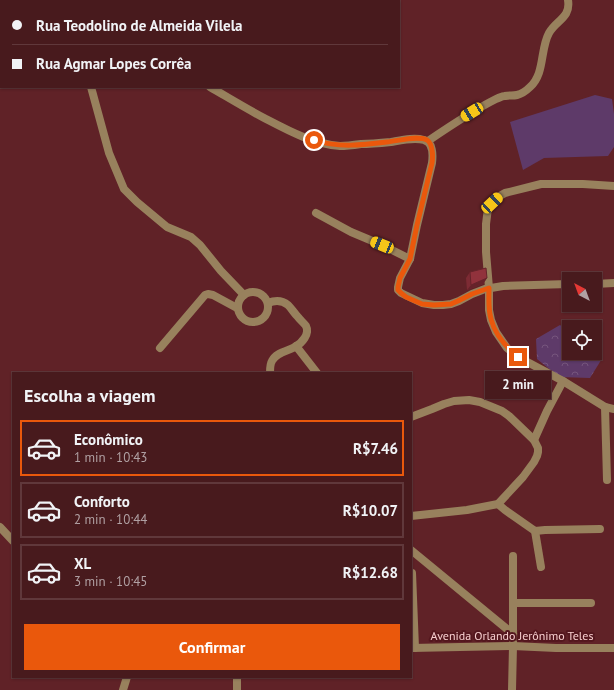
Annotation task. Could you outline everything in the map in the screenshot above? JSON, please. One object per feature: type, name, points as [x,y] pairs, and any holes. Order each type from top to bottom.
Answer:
[{"type":"street","points":[[428,142],[483,106],[504,96],[518,95],[530,87],[538,77],[546,40],[550,31],[566,14],[569,4],[568,0]]},
{"type":"street","points":[[91,88],[109,153],[124,189],[167,227],[191,236],[244,295]]},
{"type":"street","points":[[212,88],[242,106],[285,128],[324,144],[341,146],[418,138],[426,140],[430,143],[432,163],[410,259],[400,278],[398,287],[398,290],[406,297],[422,304],[451,304],[489,288],[503,286],[562,284]]},
{"type":"street","points":[[614,186],[541,184],[505,193],[488,208],[486,224],[489,310],[496,332],[502,341],[507,348],[518,357],[563,381],[605,407],[614,409]]},
{"type":"street","points":[[316,213],[352,232],[410,259]]},
{"type":"street","points":[[602,284],[614,283]]},
{"type":"street","points":[[250,292],[261,294],[268,303],[266,316],[255,323],[243,319],[237,308],[240,298],[250,292]]},
{"type":"street","points":[[160,348],[205,295],[212,295],[237,308]]},
{"type":"street","points":[[268,303],[276,300],[285,303],[292,308],[306,326],[306,336],[296,346],[280,353],[274,358],[270,365],[270,372]]},
{"type":"street","points":[[296,346],[316,372]]},
{"type":"street","points":[[533,439],[546,411],[563,381]]},
{"type":"street","points":[[412,417],[454,401],[469,400],[480,402],[502,411],[516,422],[533,439],[538,448],[534,462],[523,477],[498,504],[467,510],[412,516]]},
{"type":"street","points":[[605,407],[607,480]]},
{"type":"street","points":[[498,504],[535,531],[600,529]]},
{"type":"street","points":[[0,527],[12,540]]},
{"type":"street","points":[[535,531],[541,567]]},
{"type":"street","points":[[412,551],[513,634]]},
{"type":"street","points":[[512,690],[513,556]]},
{"type":"street","points":[[412,572],[413,648]]},
{"type":"street","points":[[513,603],[591,603]]},
{"type":"street","name":"Avenida Orlando Jerônimo Teles","points":[[413,648],[513,646],[614,648]]},
{"type":"street","points":[[123,690],[127,678]]},
{"type":"street","points":[[237,678],[237,690]]},
{"type":"green space","points":[[595,95],[612,99],[614,114],[614,147],[608,156],[544,158],[523,170],[510,122]]},
{"type":"green space","points":[[560,325],[562,327],[562,360],[601,360],[590,378],[559,377],[537,359],[536,339]]},
{"type":"building","points":[[486,268],[487,278],[471,285],[470,272]]},
{"type":"route","points":[[314,140],[324,144],[341,146],[418,138],[426,140],[430,143],[432,163],[410,259],[400,278],[398,290],[406,297],[422,304],[443,305],[451,304],[489,288],[489,310],[496,332],[507,348],[518,357]]}]
